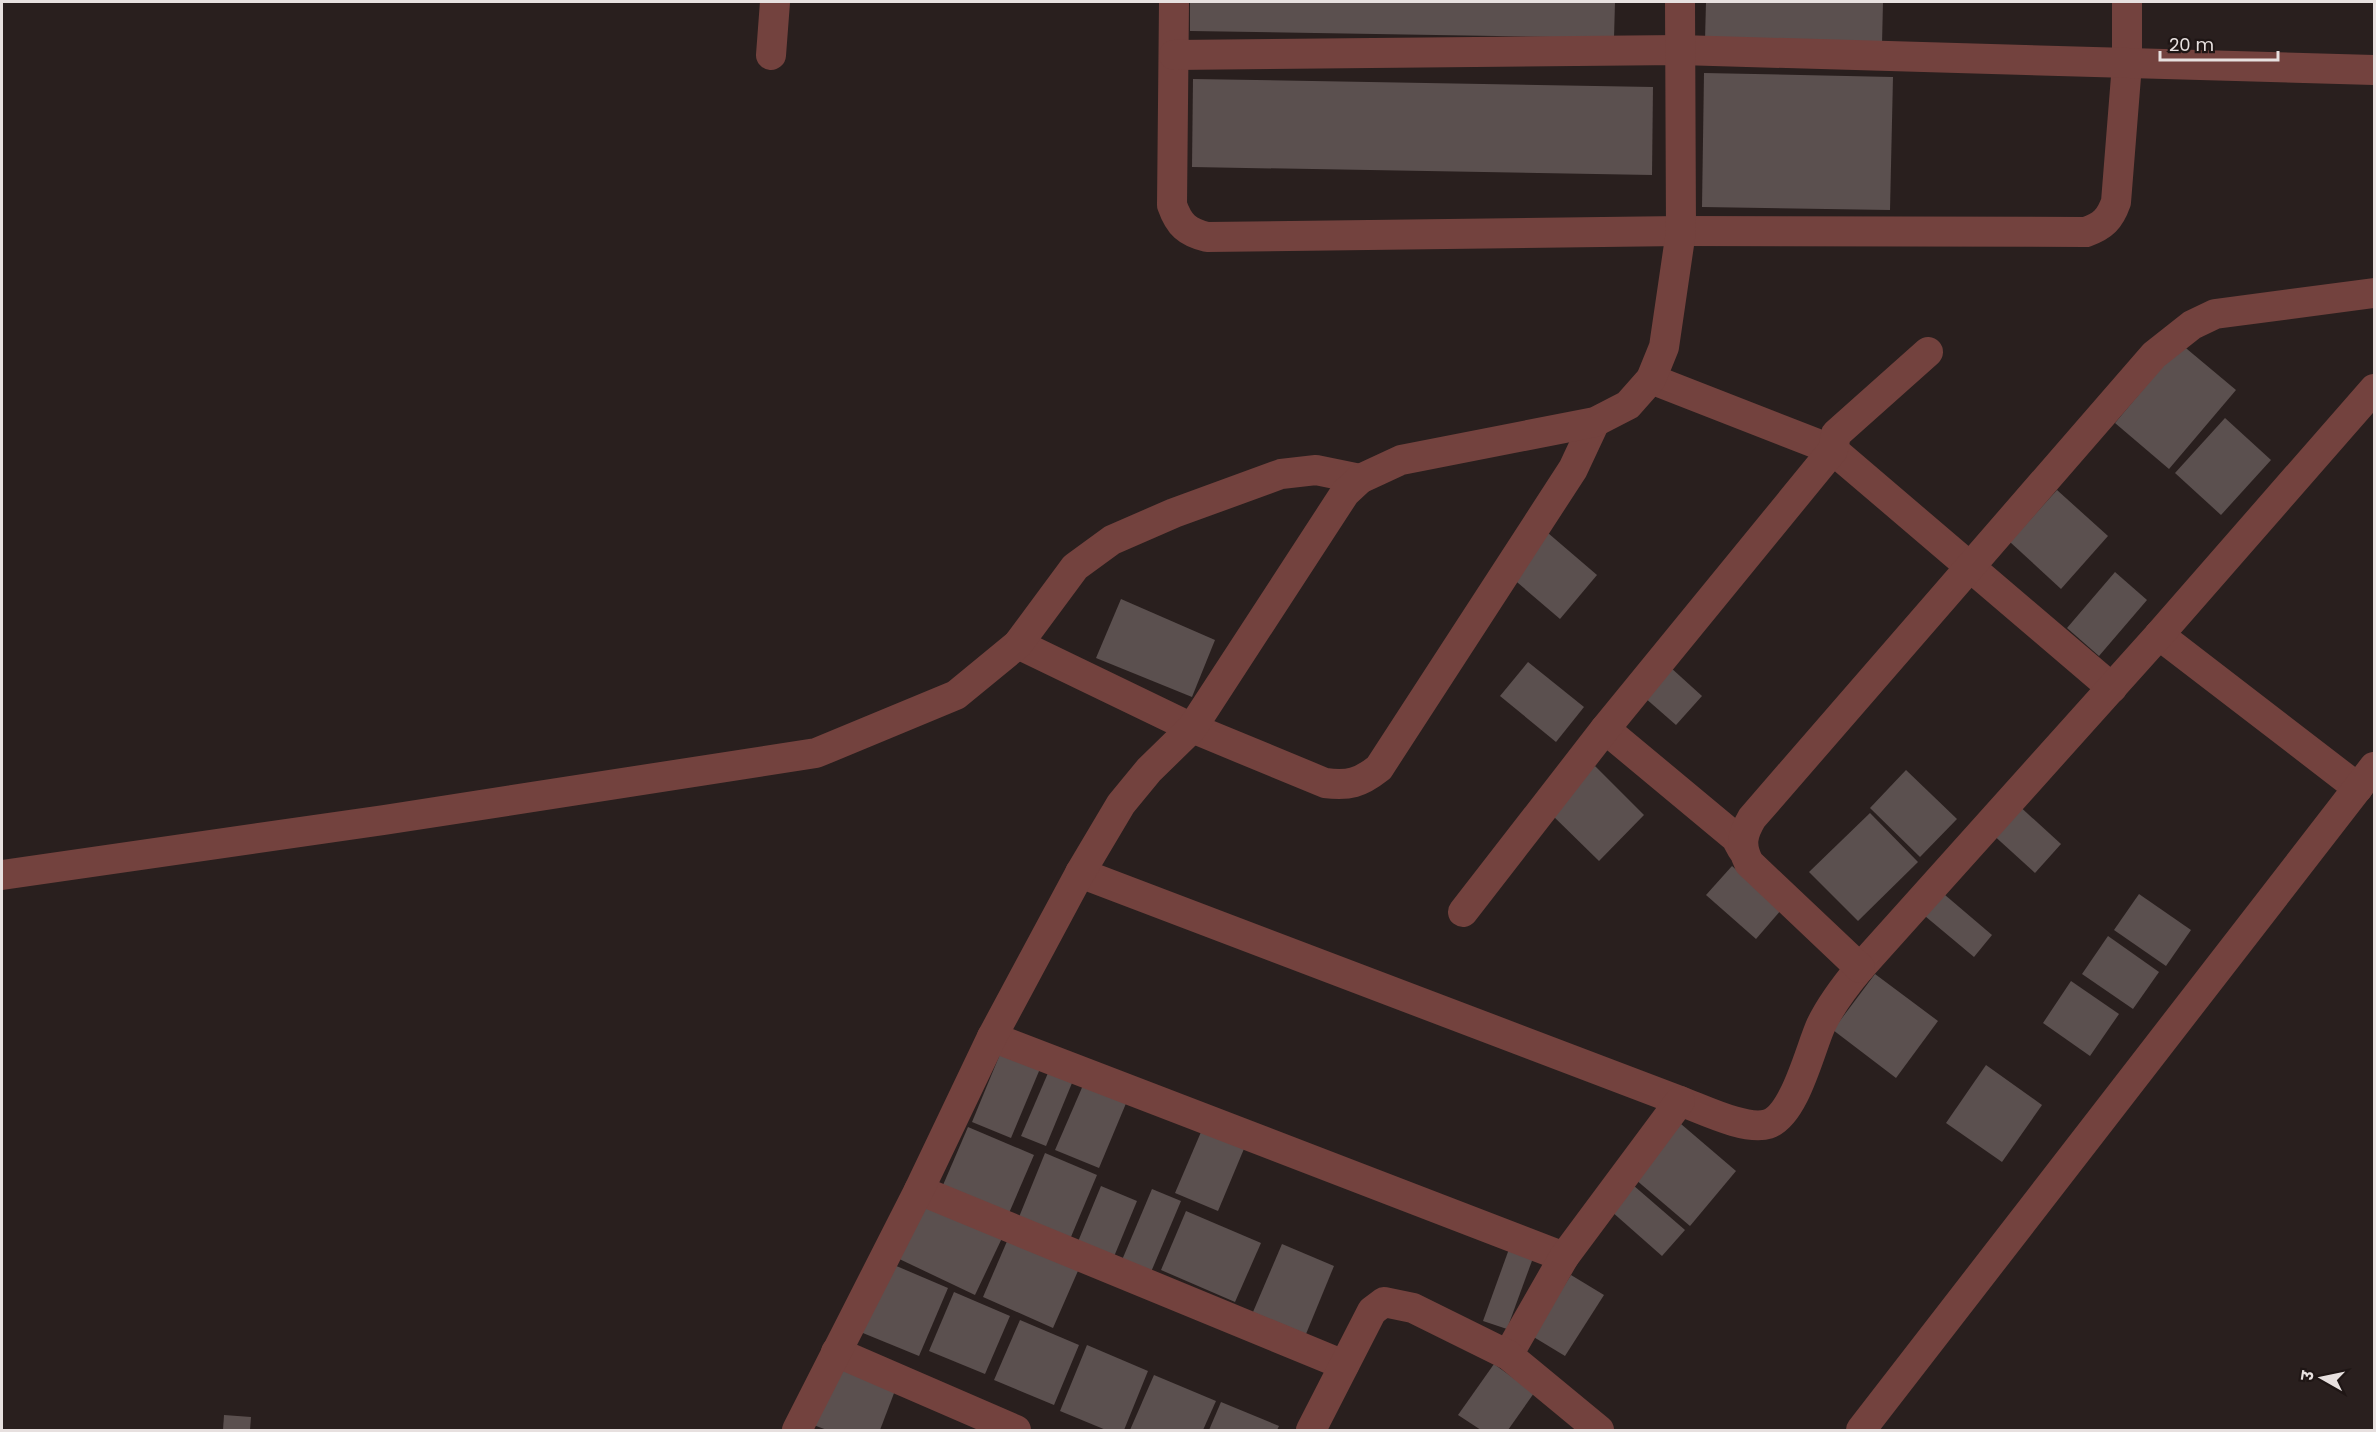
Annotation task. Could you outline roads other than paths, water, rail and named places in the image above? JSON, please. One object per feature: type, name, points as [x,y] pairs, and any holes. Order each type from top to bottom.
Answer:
[{"type":"street","points":[[771,55],[775,2]]},
{"type":"street","points":[[1174,2],[1172,206],[1178,222],[1193,233],[1207,237],[1681,231],[2086,232],[2100,227],[2112,216],[2116,202],[2127,64],[2127,2]]},
{"type":"street","points":[[797,1431],[919,1190],[992,1037],[1080,873],[1120,804],[1149,770],[1192,728],[1345,493],[1360,479],[1401,460],[1595,422],[1628,405],[1651,379],[1664,348],[1681,231],[1680,2]]},
{"type":"street","points":[[1174,55],[1680,50],[2374,70]]},
{"type":"street","points":[[1742,849],[1743,833],[1752,818],[2154,356],[2192,325],[2215,314],[2374,293]]},
{"type":"street","points":[[1463,912],[1605,729],[1833,450],[1836,434],[1928,352]]},
{"type":"street","points":[[1651,379],[1833,450],[2112,688]]},
{"type":"street","points":[[1080,873],[1680,1101],[1749,1125],[1768,1124],[1779,1117],[1793,1095],[1821,1023],[1839,993],[2159,635],[2374,389]]},
{"type":"street","points":[[1018,644],[1192,728],[1326,783],[1347,785],[1362,781],[1379,768],[1573,469],[1595,422]]},
{"type":"street","points":[[2,875],[384,820],[816,753],[956,695],[1018,644],[1076,567],[1112,540],[1174,513],[1281,474],[1316,470],[1360,479]]},
{"type":"street","points":[[1861,1431],[2366,778],[2159,635]]},
{"type":"street","points":[[1605,729],[1736,838],[1749,863],[1860,968]]},
{"type":"street","points":[[992,1037],[1564,1257]]},
{"type":"street","points":[[1508,1355],[1564,1257],[1680,1101]]},
{"type":"street","points":[[919,1190],[1344,1365]]},
{"type":"street","points":[[1311,1431],[1372,1311],[1384,1302],[1413,1308],[1508,1355],[1599,1431]]},
{"type":"street","points":[[836,1352],[1016,1431]]}]
